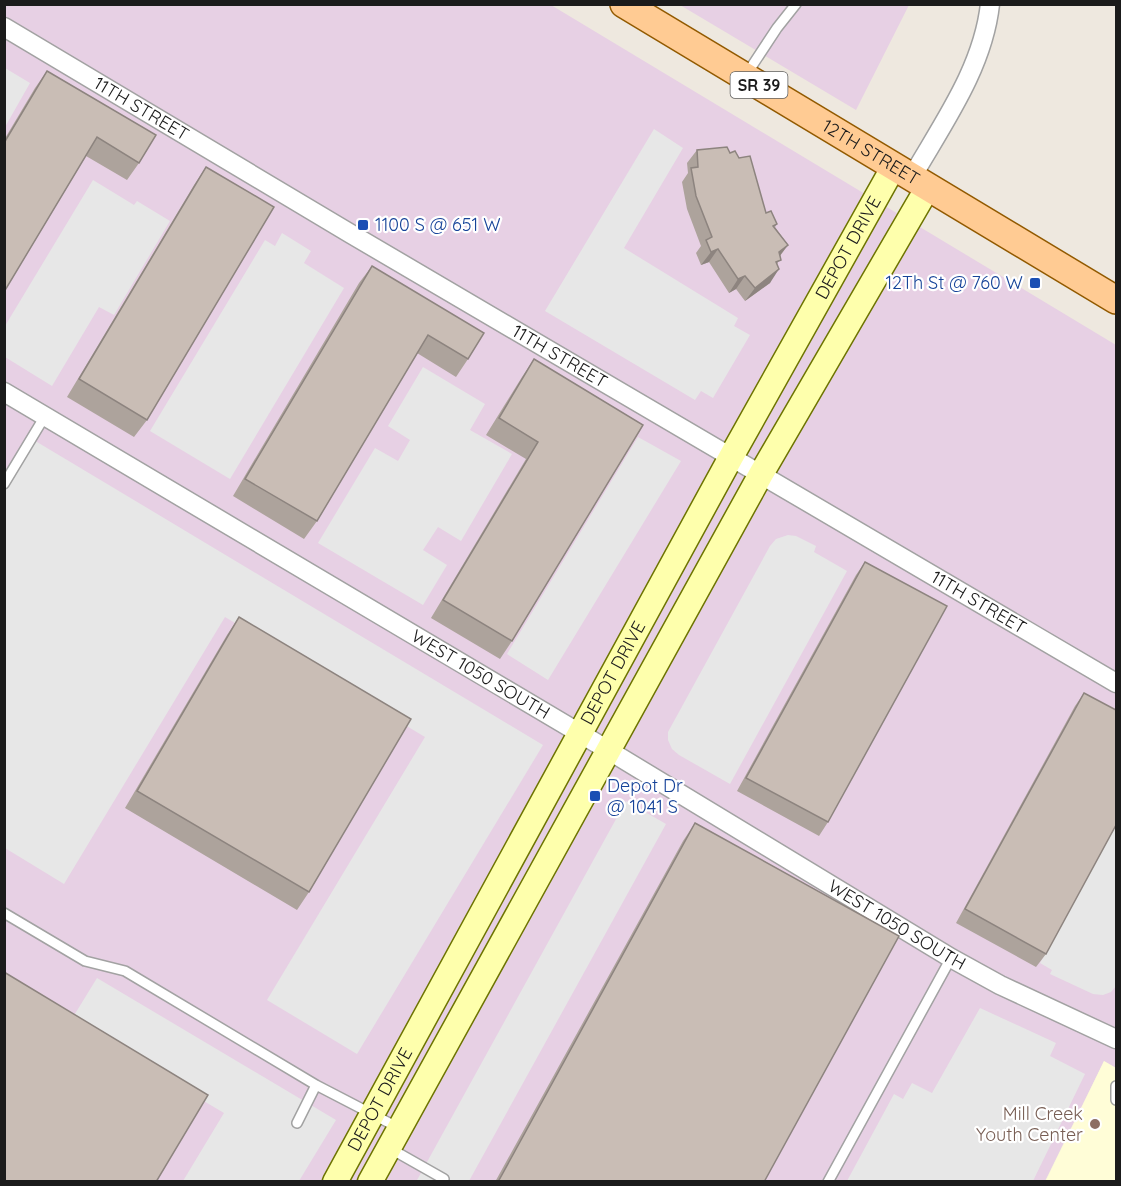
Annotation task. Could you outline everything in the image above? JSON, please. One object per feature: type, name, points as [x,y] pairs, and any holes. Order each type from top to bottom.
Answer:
[{"type":"main road","name":"12TH STREET","points":[[624,4],[1116,300]]},
{"type":"main road","name":"DEPOT DRIVE","points":[[335,1182],[731,457],[911,177]]},
{"type":"main road","name":"DEPOT DRIVE","points":[[370,1182],[761,474],[911,177]]},
{"type":"street","name":"DEPOT DRIVE","points":[[911,177],[968,78],[982,45],[990,4]]},
{"type":"street","name":"11TH STREET","points":[[4,27],[351,234],[1116,683]]},
{"type":"street","name":"WEST 1050 SOUTH","points":[[4,392],[608,750],[951,958],[1000,986],[1116,1039]]},
{"type":"lane","points":[[744,76],[796,4]]},
{"type":"lane","points":[[4,484],[45,416]]},
{"type":"lane","points":[[4,913],[85,961],[125,971],[316,1085],[372,1114],[394,1138],[444,1179]]},
{"type":"lane","points":[[828,1182],[951,958]]},
{"type":"lane","points":[[297,1123],[316,1085]]},
{"type":"lane","points":[[1116,1086],[1116,1100]]},
{"type":"shaded area","points":[[5,5],[551,5],[1116,345],[1116,1068],[1104,1061],[1045,1181],[5,1182]]},
{"type":"shaded area","points":[[680,5],[909,5],[856,110]]},
{"type":"shaded area","points":[[5,68],[30,83],[5,127]]},
{"type":"shaded area","points":[[654,129],[683,148],[624,248],[738,318],[734,326],[750,335],[713,398],[701,391],[695,400],[545,311]]},
{"type":"shaded area","points":[[93,180],[134,205],[137,201],[170,221],[114,315],[99,307],[52,386],[5,357],[5,326]]},
{"type":"shaded area","points":[[282,233],[311,251],[304,263],[344,288],[230,479],[150,431],[265,240],[275,246]]},
{"type":"shaded area","points":[[423,367],[485,404],[470,430],[512,454],[461,541],[438,527],[423,550],[447,565],[423,605],[318,543],[375,448],[398,461],[410,440],[388,426]]},
{"type":"shaded area","points":[[638,437],[681,461],[548,680],[507,654]]},
{"type":"shaded area","points":[[32,439],[543,745],[357,1054],[267,1000],[425,737],[225,617],[64,884],[5,848],[5,485]]},
{"type":"shaded area","points":[[788,535],[796,536],[816,546],[814,552],[847,571],[730,784],[679,755],[672,749],[668,740],[668,732],[770,546],[776,539]]},
{"type":"shaded area","points":[[626,801],[666,824],[469,1181],[416,1182]]},
{"type":"shaded area","points":[[1116,824],[1116,986],[1111,992],[1103,995],[1093,994],[1050,974],[1052,970],[1040,963]]},
{"type":"shaded area","points":[[97,978],[336,1120],[299,1181],[183,1181],[224,1113],[70,1022]]},
{"type":"shaded area","points":[[980,1008],[1056,1043],[1050,1056],[1085,1074],[1033,1181],[847,1181],[894,1094],[903,1099],[912,1083],[932,1093]]},
{"type":"shaded area","name":"Mill Creek Youth Center","points":[[1104,1061],[1116,1068],[1116,1181],[1045,1182]]},
{"type":"building","points":[[47,71],[156,135],[139,163],[97,137],[4,292],[4,143]]},
{"type":"building","points":[[727,147],[730,153],[735,151],[739,158],[750,156],[766,213],[771,211],[777,224],[773,226],[788,245],[779,252],[781,260],[776,262],[779,269],[755,288],[745,276],[738,279],[718,249],[711,252],[706,240],[712,237],[696,196],[691,168],[698,167],[697,150]]},
{"type":"building","points":[[206,167],[274,207],[147,420],[79,379]]},
{"type":"building","points":[[372,266],[484,333],[468,359],[428,335],[317,521],[245,479]]},
{"type":"building","points":[[534,359],[643,425],[512,641],[443,600],[538,442],[499,418]]},
{"type":"building","points":[[865,562],[947,606],[828,822],[746,778]]},
{"type":"building","points":[[239,617],[411,719],[309,892],[137,791]]},
{"type":"building","points":[[1084,693],[1116,710],[1116,825],[1046,954],[965,909]]},
{"type":"building","points":[[695,823],[899,936],[764,1182],[498,1182]]},
{"type":"building","points":[[4,972],[208,1095],[156,1182],[4,1182]]},
{"type":"place","name":"1100 S @ 651 W","points":[[363,225]]},
{"type":"place","name":"12Th St @ 760 W","points":[[1035,283]]},
{"type":"place","name":"Depot Dr @ 1041 S","points":[[595,796]]},
{"type":"place","name":"Mill Creek Youth Center","points":[[1095,1124]]}]
